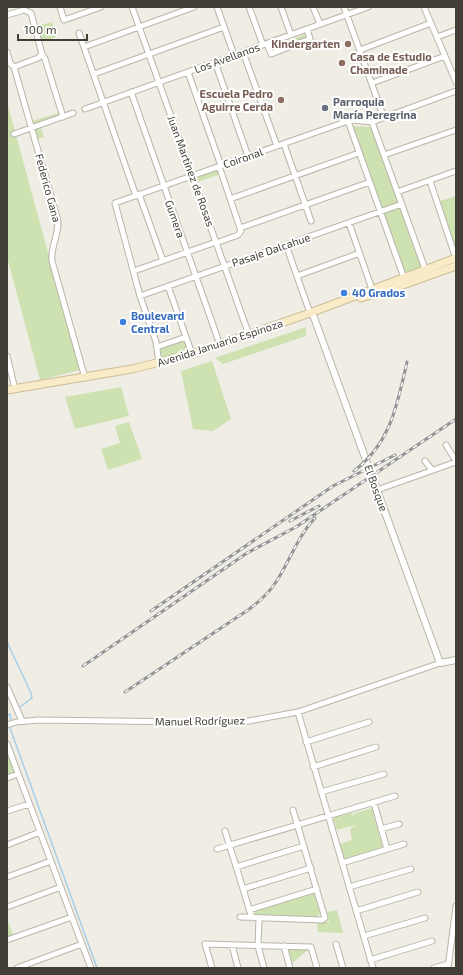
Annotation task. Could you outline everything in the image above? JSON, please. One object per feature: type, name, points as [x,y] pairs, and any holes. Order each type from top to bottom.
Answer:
[{"type":"main road","name":"Avenida Januario Espinoza","points":[[7,390],[85,378],[159,363],[192,354],[336,304],[404,278],[455,256]]},
{"type":"main road","name":"Avenida Januario Espinoza","points":[[336,304],[389,290],[456,266]]},
{"type":"street","points":[[60,7],[64,20],[101,7]]},
{"type":"street","name":"Juan Martínez de Rosas","points":[[132,7],[249,335]]},
{"type":"street","points":[[84,47],[194,7]]},
{"type":"street","points":[[217,7],[234,55]]},
{"type":"street","points":[[249,7],[271,54],[310,40],[307,29]]},
{"type":"street","points":[[281,7],[291,35]]},
{"type":"street","points":[[314,7],[320,24]]},
{"type":"street","points":[[344,7],[384,118]]},
{"type":"street","name":"Los Avellanos","points":[[85,109],[368,7]]},
{"type":"street","points":[[424,7],[456,82]]},
{"type":"street","points":[[7,15],[24,10],[29,12],[32,17],[42,54],[45,59],[63,117]]},
{"type":"street","points":[[360,50],[431,23]]},
{"type":"street","points":[[94,74],[224,27]]},
{"type":"street","points":[[437,37],[456,30]]},
{"type":"street","points":[[79,33],[137,195],[163,261]]},
{"type":"street","name":"Federico Gana","points":[[7,52],[10,63],[14,68],[58,220],[58,229],[52,261],[85,378]]},
{"type":"street","points":[[244,52],[277,146]]},
{"type":"street","points":[[14,68],[38,58],[42,54]]},
{"type":"street","points":[[372,83],[445,56]]},
{"type":"street","points":[[215,62],[248,156]]},
{"type":"street","points":[[159,363],[157,347],[140,296],[134,271],[238,235],[241,232],[188,72]]},
{"type":"street","points":[[424,266],[372,122],[456,91]]},
{"type":"street","name":"Gumera","points":[[131,92],[220,345]]},
{"type":"street","points":[[14,134],[73,113]]},
{"type":"street","name":"Coironal","points":[[134,271],[114,203],[348,121],[353,120],[372,122]]},
{"type":"street","points":[[348,121],[404,278]]},
{"type":"street","points":[[384,155],[456,130]]},
{"type":"street","points":[[284,144],[311,221]]},
{"type":"street","points":[[230,198],[359,153]]},
{"type":"street","points":[[397,192],[456,171]]},
{"type":"street","points":[[430,181],[455,256]]},
{"type":"street","points":[[240,228],[370,182]]},
{"type":"street","name":"Pasaje Dalcahue","points":[[140,296],[402,204]]},
{"type":"street","points":[[349,223],[372,289]]},
{"type":"street","points":[[286,245],[311,313]]},
{"type":"street","points":[[297,276],[360,253]]},
{"type":"street","points":[[168,286],[192,354]]},
{"type":"street","name":"El Bosque","points":[[311,313],[440,663]]},
{"type":"street","name":"Avenida Januario Espinoza","points":[[157,347],[186,337]]},
{"type":"street","points":[[7,356],[15,388]]},
{"type":"street","points":[[377,490],[456,462],[446,446]]},
{"type":"street","points":[[425,461],[432,470]]},
{"type":"street","name":"Manuel Rodríguez","points":[[7,725],[22,721],[45,720],[243,722],[298,712],[440,663],[456,660]]},
{"type":"street","points":[[7,688],[22,721]]},
{"type":"street","points":[[298,712],[373,968]]},
{"type":"street","points":[[306,742],[369,722]]},
{"type":"street","points":[[7,744],[91,968]]},
{"type":"street","points":[[313,767],[376,747]]},
{"type":"street","points":[[7,778],[18,774]]},
{"type":"street","points":[[321,792],[384,774]]},
{"type":"street","points":[[217,849],[395,796]]},
{"type":"street","points":[[374,803],[387,849]]},
{"type":"street","points":[[7,811],[29,804]]},
{"type":"street","points":[[240,917],[322,920],[325,918],[293,810]]},
{"type":"street","points":[[381,829],[398,824]]},
{"type":"street","points":[[225,831],[252,918]]},
{"type":"street","points":[[7,845],[40,832]]},
{"type":"street","points":[[342,863],[404,844]]},
{"type":"street","points":[[236,867],[304,846]]},
{"type":"street","points":[[7,877],[51,861]]},
{"type":"street","points":[[243,889],[310,868]]},
{"type":"street","points":[[349,887],[412,869]]},
{"type":"street","points":[[7,906],[60,887]]},
{"type":"street","points":[[249,910],[317,888]]},
{"type":"street","points":[[356,911],[418,892]]},
{"type":"street","points":[[434,968],[448,966],[456,906]]},
{"type":"street","points":[[7,940],[72,917]]},
{"type":"street","points":[[259,918],[258,946],[264,968]]},
{"type":"street","points":[[364,936],[426,918]]},
{"type":"street","points":[[370,960],[432,941]]},
{"type":"street","points":[[17,968],[82,944]]},
{"type":"street","points":[[212,968],[205,944],[311,947],[317,968]]},
{"type":"street","points":[[336,944],[343,968]]},
{"type":"street","points":[[232,945],[238,968]]},
{"type":"street","points":[[284,946],[290,968]]},
{"type":"green space","points":[[52,22],[56,37],[42,41],[37,26]]},
{"type":"green space","points":[[306,34],[308,39],[272,52],[270,47]]},
{"type":"green space","points":[[7,102],[80,370],[40,380],[7,257]]},
{"type":"green space","points":[[59,113],[60,116],[33,126],[32,121]]},
{"type":"green space","points":[[352,126],[371,127],[422,267],[405,273]]},
{"type":"green space","points":[[41,128],[44,137],[37,139],[35,130]]},
{"type":"green space","points":[[218,168],[221,174],[196,182],[194,176]]},
{"type":"green space","points":[[456,196],[456,248],[455,248],[440,201]]},
{"type":"green space","points":[[306,327],[306,336],[223,364],[215,358]]},
{"type":"green space","points":[[185,339],[189,353],[160,361],[159,347]]},
{"type":"green space","points":[[212,361],[231,419],[213,431],[193,429],[181,371]]},
{"type":"green space","points":[[121,387],[129,416],[75,429],[65,397]]},
{"type":"green space","points":[[129,422],[142,459],[108,470],[101,449],[120,443],[115,426]]},
{"type":"green space","points":[[7,752],[15,773],[7,776]]},
{"type":"green space","points":[[372,808],[383,849],[345,861],[340,844],[352,840],[350,829],[356,825],[337,830],[333,818],[352,813],[353,816],[355,813]]},
{"type":"green space","points":[[314,892],[320,913],[317,917],[255,915],[255,910]]},
{"type":"green space","points":[[337,910],[343,933],[318,932],[317,922],[329,922],[327,912]]},
{"type":"green space","points":[[7,918],[13,935],[7,937]]},
{"type":"green space","points":[[289,950],[308,950],[292,963]]},
{"type":"waterway","points":[[7,642],[31,693],[32,698],[20,707]]},
{"type":"waterway","points":[[7,716],[10,714],[11,720]]},
{"type":"waterway","points":[[10,728],[97,968]]},
{"type":"railway","points":[[354,471],[376,448],[391,422],[396,408],[407,362]]},
{"type":"railway","points":[[83,666],[247,553],[296,527],[456,419]]},
{"type":"railway","points":[[151,611],[333,486],[395,455]]},
{"type":"railway","points":[[290,521],[319,506]]},
{"type":"railway","points":[[125,692],[260,601],[276,582],[298,541],[315,518]]},
{"type":"place","name":"Kindergarten","points":[[348,44]]},
{"type":"place","name":"Casa de Estudio Chaminade","points":[[342,63]]},
{"type":"place","name":"Escuela Pedro Aguirre Cerda","points":[[281,100]]},
{"type":"place","name":"Parroquia María Peregrina","points":[[325,108]]},
{"type":"place","name":"40 Grados","points":[[344,293]]},
{"type":"place","name":"Boulevard Central","points":[[123,322]]}]
